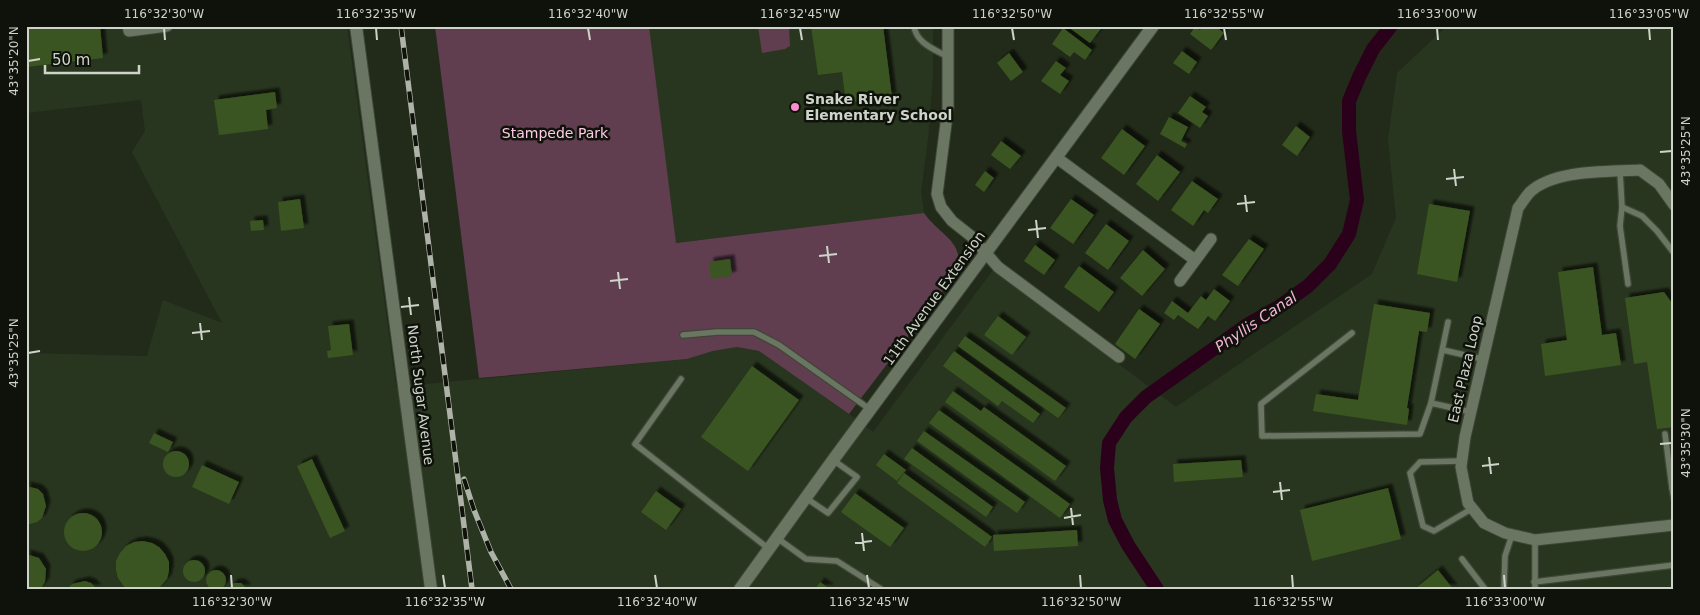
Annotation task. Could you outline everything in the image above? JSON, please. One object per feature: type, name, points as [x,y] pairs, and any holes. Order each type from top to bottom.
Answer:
[{"type":"street","points":[[128,28],[167,26]]},
{"type":"street","name":"North Sugar Avenue","points":[[356,26],[431,589]]},
{"type":"street","points":[[948,26],[948,108],[937,194],[941,207],[952,221],[971,236],[998,267],[1119,357]]},
{"type":"street","name":"11th Avenue Extension","points":[[740,589],[1153,26]]},
{"type":"street","points":[[1057,158],[1195,260]]},
{"type":"street","name":"East Plaza Loop","points":[[1674,205],[1659,184],[1640,170],[1578,174],[1545,182],[1530,192],[1518,208],[1470,412],[1461,467],[1468,503],[1484,523],[1512,535],[1535,540],[1674,525]]},
{"type":"street","points":[[1180,281],[1211,239]]},
{"type":"lane","points":[[914,26],[921,42],[949,58]]},
{"type":"lane","points":[[1620,171],[1622,207],[1620,226],[1628,284]]},
{"type":"lane","points":[[1622,207],[1642,216],[1674,253]]},
{"type":"lane","points":[[1352,333],[1261,404],[1262,436],[1420,434],[1431,403],[1448,322]]},
{"type":"lane","points":[[683,335],[717,332],[754,332],[779,344],[871,410]]},
{"type":"lane","points":[[1442,350],[1482,359]]},
{"type":"lane","points":[[682,379],[635,444],[769,550]]},
{"type":"lane","points":[[1431,403],[1470,412]]},
{"type":"lane","points":[[1665,434],[1674,498]]},
{"type":"lane","points":[[806,498],[828,513],[857,477],[833,460]]},
{"type":"lane","points":[[1462,461],[1420,462],[1410,473],[1423,526],[1434,531],[1473,508]]},
{"type":"lane","points":[[1504,589],[1505,556],[1512,535]]},
{"type":"lane","points":[[777,538],[806,559],[837,561],[881,589]]},
{"type":"lane","points":[[1535,540],[1535,589]]},
{"type":"lane","points":[[1462,559],[1485,589]]},
{"type":"lane","points":[[1534,582],[1674,565]]},
{"type":"shaded area","points":[[26,26],[347,26],[396,387],[687,359],[713,351],[737,347],[759,351],[873,432],[993,270],[1176,407],[1372,274],[1396,218],[1388,139],[1397,73],[1447,26],[1674,26],[1674,589],[26,589],[26,353],[147,356],[163,300],[222,323],[132,152],[145,131],[141,100],[26,113]]},
{"type":"shaded area","name":"Snake River Elementary School","points":[[649,26],[933,26],[933,75],[928,139],[921,192],[924,213],[675,243]]},
{"type":"green space","name":"Stampede Park","points":[[435,26],[649,26],[676,243],[924,213],[954,245],[959,261],[958,271],[849,414],[759,351],[737,347],[713,351],[687,359],[479,378]]},
{"type":"green space","points":[[758,26],[789,26],[790,46],[785,49],[762,53]]},
{"type":"building","points":[[26,26],[100,26],[103,58],[26,67]]},
{"type":"building","points":[[811,26],[883,26],[892,97],[846,103],[842,72],[818,75]]},
{"type":"building","points":[[1072,26],[1103,26],[1090,43],[1071,29]]},
{"type":"building","points":[[1203,26],[1215,26],[1224,33],[1211,50],[1190,34],[1195,27],[1200,30]]},
{"type":"building","points":[[1063,28],[1092,50],[1085,60],[1074,52],[1070,57],[1052,44]]},
{"type":"building","points":[[1182,51],[1197,62],[1189,74],[1173,63]]},
{"type":"building","points":[[1009,53],[1023,72],[1011,81],[997,63]]},
{"type":"building","points":[[1056,61],[1066,68],[1060,75],[1069,81],[1060,94],[1041,81]]},
{"type":"building","points":[[275,92],[277,108],[266,110],[268,129],[219,135],[214,100]]},
{"type":"building","points":[[1190,96],[1206,107],[1202,112],[1208,116],[1200,128],[1178,113]]},
{"type":"building","points":[[1169,117],[1188,127],[1181,141],[1187,144],[1185,148],[1160,134]]},
{"type":"building","points":[[1296,126],[1310,137],[1297,156],[1282,145]]},
{"type":"building","points":[[1122,129],[1145,146],[1124,175],[1101,158]]},
{"type":"building","points":[[1001,141],[1021,156],[1010,169],[991,155]]},
{"type":"building","points":[[1157,155],[1180,172],[1158,201],[1136,184]]},
{"type":"building","points":[[985,171],[994,178],[984,192],[975,185]]},
{"type":"building","points":[[1192,181],[1218,199],[1208,213],[1204,210],[1193,226],[1171,210]]},
{"type":"building","points":[[300,199],[304,228],[281,231],[278,202]]},
{"type":"building","points":[[1071,199],[1094,215],[1073,244],[1050,228]]},
{"type":"building","points":[[1429,204],[1470,211],[1457,282],[1417,274]]},
{"type":"building","points":[[263,220],[264,230],[251,231],[250,221]]},
{"type":"building","points":[[1106,224],[1129,241],[1108,270],[1085,253]]},
{"type":"building","points":[[1249,239],[1264,249],[1238,286],[1222,275]]},
{"type":"building","points":[[1035,245],[1055,260],[1044,275],[1024,261]]},
{"type":"building","points":[[1143,250],[1165,269],[1142,296],[1120,278]]},
{"type":"building","points":[[730,259],[732,276],[711,279],[709,262]]},
{"type":"building","points":[[1079,266],[1114,292],[1099,312],[1064,287]]},
{"type":"building","points":[[1593,267],[1602,335],[1616,333],[1621,365],[1545,376],[1541,344],[1567,340],[1558,272]]},
{"type":"building","points":[[1214,289],[1230,301],[1215,321],[1208,316],[1198,329],[1178,315],[1174,320],[1164,313],[1172,301],[1188,313],[1201,296],[1206,300]]},
{"type":"building","points":[[1664,292],[1674,306],[1674,427],[1657,429],[1647,362],[1634,364],[1625,298]]},
{"type":"building","points":[[1374,304],[1430,313],[1427,332],[1419,331],[1407,408],[1409,409],[1407,425],[1313,411],[1316,394],[1358,400]]},
{"type":"building","points":[[1139,309],[1160,324],[1135,359],[1115,344]]},
{"type":"building","points":[[998,316],[1026,337],[1012,355],[984,335]]},
{"type":"building","points":[[349,324],[353,355],[328,358],[327,351],[331,350],[328,326]]},
{"type":"building","points":[[965,336],[1066,408],[1058,418],[958,346]]},
{"type":"building","points":[[954,351],[1040,414],[1033,423],[1002,401],[998,406],[943,366]]},
{"type":"building","points":[[752,366],[799,400],[748,471],[701,437]]},
{"type":"building","points":[[953,391],[981,411],[984,407],[1066,466],[1055,481],[945,402]]},
{"type":"building","points":[[939,410],[1070,504],[1060,518],[929,423]]},
{"type":"building","points":[[924,431],[1025,502],[1017,513],[917,441]]},
{"type":"building","points":[[154,433],[173,442],[168,452],[149,443]]},
{"type":"building","points":[[912,448],[993,507],[986,517],[904,459]]},
{"type":"building","points":[[176,451],[185,455],[189,464],[185,473],[176,477],[167,473],[163,464],[167,455]]},
{"type":"building","points":[[884,454],[906,470],[897,481],[876,465]]},
{"type":"building","points":[[312,459],[345,531],[330,538],[297,466]]},
{"type":"building","points":[[1241,460],[1243,477],[1174,482],[1173,464]]},
{"type":"building","points":[[202,465],[239,482],[229,504],[192,487]]},
{"type":"building","points":[[904,473],[992,537],[985,547],[897,483]]},
{"type":"building","points":[[26,486],[38,489],[43,494],[46,506],[42,518],[37,522],[26,525]]},
{"type":"building","points":[[1388,488],[1401,539],[1312,561],[1300,510]]},
{"type":"building","points":[[656,491],[681,509],[666,530],[641,512]]},
{"type":"building","points":[[855,493],[904,528],[890,547],[841,512]]},
{"type":"building","points":[[83,513],[90,514],[96,519],[101,525],[101,539],[96,545],[90,550],[83,551],[76,550],[70,545],[65,539],[64,532],[65,525],[70,519],[76,514]]},
{"type":"building","points":[[1077,530],[1078,546],[994,551],[993,535]]},
{"type":"building","points":[[143,541],[159,547],[165,554],[169,562],[167,579],[158,589],[126,589],[118,578],[116,561],[126,546],[134,542]]},
{"type":"building","points":[[26,554],[39,558],[46,569],[45,582],[40,589],[26,589]]},
{"type":"building","points":[[194,560],[204,567],[205,571],[198,581],[194,582],[184,575],[183,571],[190,561]]},
{"type":"building","points":[[216,570],[223,573],[226,580],[223,587],[216,590],[209,587],[206,580],[209,573]]},
{"type":"building","points":[[1438,570],[1453,589],[1415,589]]},
{"type":"building","points":[[85,581],[91,583],[97,589],[67,589],[72,584]]},
{"type":"building","points":[[820,582],[830,589],[815,589]]},
{"type":"building","points":[[234,583],[241,583],[247,589],[228,589]]},
{"type":"waterway","name":"Phyllis Canal","points":[[1157,589],[1128,545],[1115,520],[1110,500],[1107,468],[1109,443],[1126,417],[1146,397],[1247,325],[1280,306],[1308,286],[1330,264],[1349,234],[1357,200],[1349,131],[1349,101],[1373,49],[1391,26]]},
{"type":"railway","points":[[401,26],[472,589]]},
{"type":"railway","points":[[464,479],[491,552],[511,589]]},
{"type":"place","name":"Snake River Elementary School","points":[[795,107]]}]
